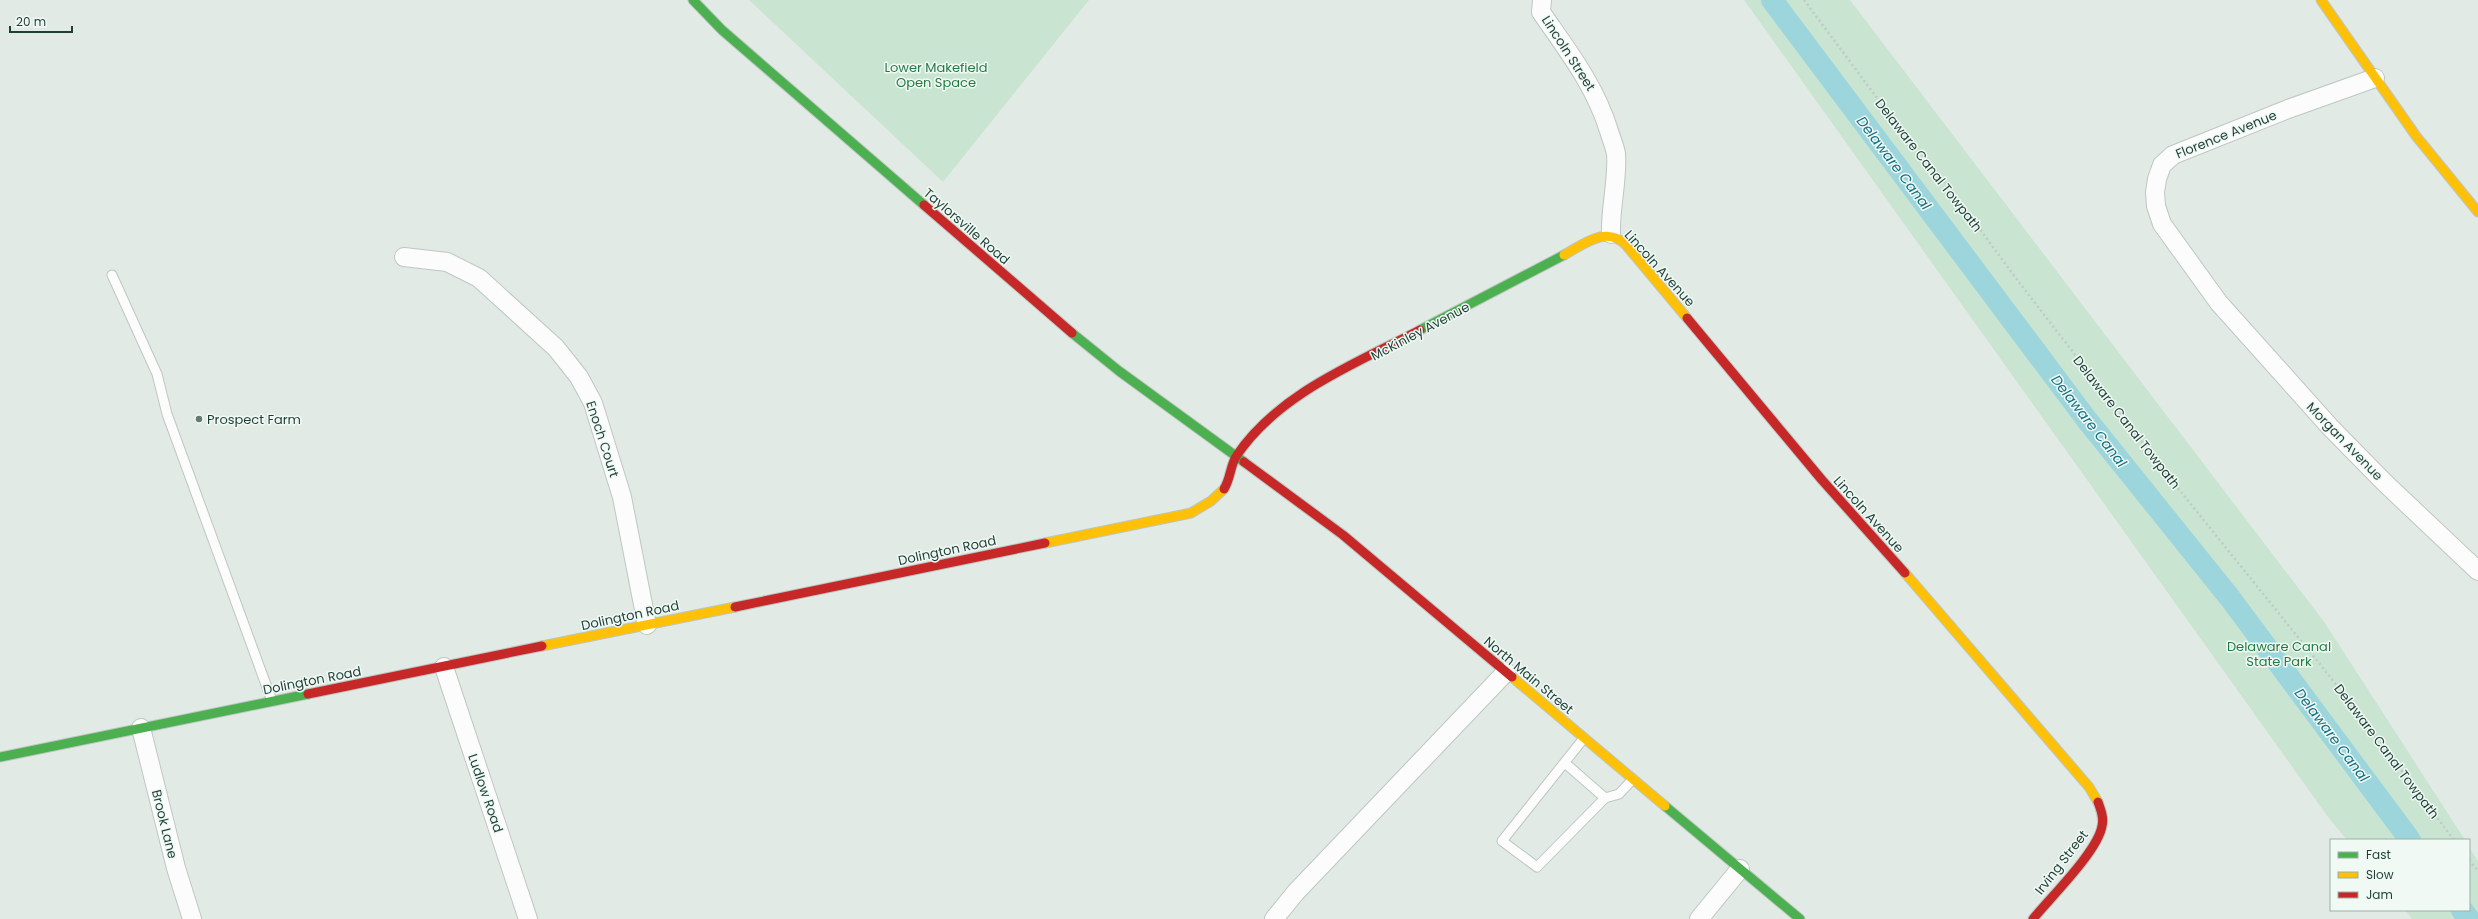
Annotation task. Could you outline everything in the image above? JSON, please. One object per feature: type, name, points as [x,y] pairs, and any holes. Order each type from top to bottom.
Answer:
[{"type":"street","name":"Taylorsville Road","points":[[693,0],[728,35],[1041,307],[1119,371],[1236,457]]},
{"type":"street","name":"Lincoln Street","points":[[1542,0],[1541,12],[1573,56],[1593,88],[1603,111],[1616,152],[1617,178],[1612,200],[1611,228]]},
{"type":"street","points":[[2321,0],[2416,136],[2478,212]]},
{"type":"street","name":"Florence Avenue","points":[[2220,303],[2162,224],[2156,206],[2154,192],[2162,165],[2173,155],[2288,109],[2375,78]]},
{"type":"street","name":"McKinley Avenue","points":[[1236,457],[1266,422],[1289,402],[1312,388],[1595,238],[1611,228]]},
{"type":"street","name":"Lincoln Avenue","points":[[1611,228],[1822,480],[1968,644],[2089,787],[2099,804],[2102,817]]},
{"type":"street","name":"Enoch Court","points":[[404,257],[447,262],[479,278],[556,348],[579,377],[593,402],[622,496],[647,625]]},
{"type":"street","name":"Morgan Avenue","points":[[2220,303],[2330,427],[2385,483],[2478,571]]},
{"type":"street","name":"Dolington Road","points":[[0,757],[1191,513],[1213,499],[1227,486],[1236,457]]},
{"type":"street","name":"North Main Street","points":[[1236,457],[1343,535],[1800,919]]},
{"type":"street","name":"Ludlow Road","points":[[444,667],[528,919]]},
{"type":"street","points":[[1274,919],[1296,892],[1506,672]]},
{"type":"street","name":"Brook Lane","points":[[142,728],[176,868],[192,919]]},
{"type":"street","name":"Irving Street","points":[[2033,919],[2095,844],[2102,828],[2102,817]]},
{"type":"street","points":[[1699,919],[1740,869]]},
{"type":"lane","points":[[112,275],[157,374],[167,414],[272,701]]},
{"type":"lane","points":[[1584,738],[1502,840],[1537,867],[1605,798],[1620,794],[1633,780]]},
{"type":"lane","points":[[1564,763],[1605,798]]},
{"type":"path","name":"Delaware Canal Towpath","points":[[1804,0],[1892,118],[1943,179],[2015,277],[2172,481],[2344,693],[2453,839]]},
{"type":"path","points":[[2470,861],[2478,871]]},
{"type":"green space","name":"Lower Makefield Open Space","points":[[749,0],[1089,0],[943,182]]},
{"type":"green space","name":"Delaware Canal State Park","points":[[1744,0],[1850,0],[2325,623],[2464,839],[2346,839],[2328,817]]},
{"type":"green space","points":[[2470,849],[2478,861],[2478,919],[2412,919],[2406,911],[2470,911]]},
{"type":"waterway","name":"Delaware Canal","points":[[1772,0],[2087,420],[2230,598],[2409,839]]},
{"type":"waterway","name":"Delaware Canal","points":[[2463,911],[2469,919]]},
{"type":"traffic: fast","points":[[693,0],[722,30],[924,205]]},
{"type":"traffic: fast","points":[[1420,330],[1564,255]]},
{"type":"traffic: fast","points":[[1072,333],[1119,371],[1244,462]]},
{"type":"traffic: fast","points":[[0,757],[308,694]]},
{"type":"traffic: fast","points":[[1665,806],[1800,919]]},
{"type":"traffic: slow","points":[[2321,0],[2416,136],[2478,212]]},
{"type":"traffic: slow","points":[[1564,255],[1595,238],[1603,236],[1618,239],[1626,245],[1687,318]]},
{"type":"traffic: slow","points":[[1045,543],[1191,513],[1211,501],[1224,489]]},
{"type":"traffic: slow","points":[[1905,573],[2089,787],[2098,802]]},
{"type":"traffic: slow","points":[[542,646],[735,607]]},
{"type":"traffic: slow","points":[[1512,677],[1665,806]]},
{"type":"traffic: jam","points":[[924,205],[1072,333]]},
{"type":"traffic: jam","points":[[1687,318],[1822,480],[1905,573]]},
{"type":"traffic: jam","points":[[1224,489],[1237,455],[1254,433],[1274,414],[1297,397],[1345,368],[1420,330]]},
{"type":"traffic: jam","points":[[1244,462],[1343,535],[1512,677]]},
{"type":"traffic: jam","points":[[735,607],[1045,543]]},
{"type":"traffic: jam","points":[[308,694],[542,646]]},
{"type":"traffic: jam","points":[[2033,919],[2083,861],[2099,836],[2103,820],[2098,802]]},
{"type":"place","name":"Prospect Farm","points":[[199,419]]}]
